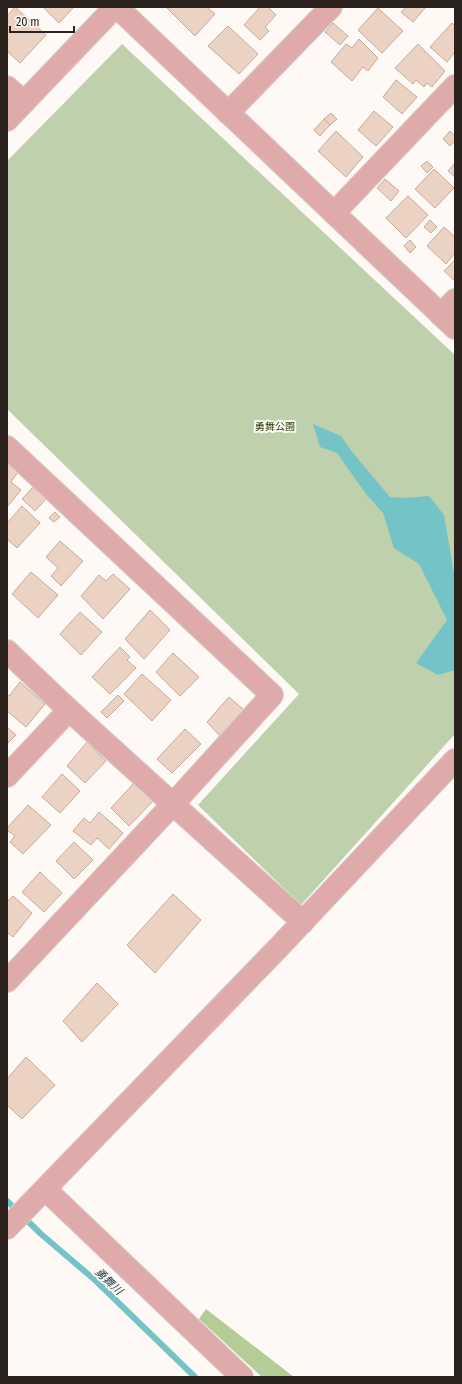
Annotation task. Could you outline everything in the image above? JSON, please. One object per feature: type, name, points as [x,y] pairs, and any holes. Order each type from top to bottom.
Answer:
[{"type":"street","points":[[7,120],[116,7],[334,213],[450,314]]},
{"type":"street","points":[[228,113],[331,7]]},
{"type":"street","points":[[334,213],[455,86]]},
{"type":"street","points":[[7,87],[24,102]]},
{"type":"street","points":[[7,447],[272,695],[174,803],[7,981]]},
{"type":"street","points":[[7,651],[69,710],[174,803],[303,922]]},
{"type":"street","points":[[7,776],[69,710]]},
{"type":"street","points":[[7,1228],[303,922],[455,760]]},
{"type":"street","points":[[45,1189],[242,1377]]},
{"type":"green space","name":"勇舞公園","points":[[122,44],[455,355],[455,734],[301,905],[198,805],[299,694],[7,409],[7,161]]},
{"type":"green space","points":[[206,1309],[294,1377],[262,1377],[199,1319]]},
{"type":"water","points":[[313,424],[341,436],[353,453],[390,497],[405,498],[429,496],[444,515],[455,579],[455,670],[438,675],[416,663],[447,620],[419,564],[394,548],[383,513],[366,494],[337,453],[320,447]]},
{"type":"building","points":[[15,7],[46,35],[20,63],[7,51],[7,16]]},
{"type":"building","points":[[43,7],[74,7],[59,23]]},
{"type":"building","points":[[166,7],[207,7],[215,14],[195,36]]},
{"type":"building","points":[[260,7],[268,7],[276,15],[265,27],[269,31],[260,40],[244,25]]},
{"type":"building","points":[[406,7],[426,7],[413,22],[401,12]]},
{"type":"building","points":[[378,8],[403,31],[382,53],[358,30]]},
{"type":"building","points":[[333,23],[348,36],[340,45],[325,32]]},
{"type":"building","points":[[452,23],[455,26],[455,55],[454,53],[447,62],[430,47]]},
{"type":"building","points":[[228,26],[258,54],[239,74],[208,46]]},
{"type":"building","points":[[359,39],[378,58],[368,71],[363,67],[352,81],[331,62],[346,44],[352,48]]},
{"type":"building","points":[[418,44],[445,71],[432,87],[427,83],[424,87],[416,80],[413,84],[395,68]]},
{"type":"building","points":[[396,80],[417,97],[402,114],[383,97]]},
{"type":"building","points":[[374,111],[393,127],[376,146],[358,130]]},
{"type":"building","points":[[331,113],[337,119],[330,125],[324,119]]},
{"type":"building","points":[[324,119],[330,125],[320,136],[314,130]]},
{"type":"building","points":[[336,131],[363,157],[346,177],[318,151]]},
{"type":"building","points":[[450,131],[455,136],[455,141],[450,146],[443,139]]},
{"type":"building","points":[[427,161],[433,167],[427,173],[421,166]]},
{"type":"building","points":[[455,163],[455,177],[448,171]]},
{"type":"building","points":[[434,169],[454,188],[435,208],[415,189]]},
{"type":"building","points":[[385,179],[399,191],[391,201],[377,188]]},
{"type":"building","points":[[408,196],[428,215],[406,238],[386,218]]},
{"type":"building","points":[[430,220],[437,227],[431,233],[424,227]]},
{"type":"building","points":[[444,227],[455,237],[455,253],[446,264],[427,246]]},
{"type":"building","points":[[410,240],[416,247],[410,253],[404,246]]},
{"type":"building","points":[[455,260],[455,279],[454,280],[444,271]]},
{"type":"building","points":[[7,463],[18,472],[11,482],[21,490],[7,507]]},
{"type":"building","points":[[35,485],[48,497],[35,511],[22,499]]},
{"type":"building","points":[[22,506],[40,523],[17,548],[7,539],[7,523]]},
{"type":"building","points":[[55,512],[60,517],[54,522],[49,518]]},
{"type":"building","points":[[60,541],[83,561],[61,586],[51,576],[58,568],[46,557]]},
{"type":"building","points":[[31,572],[58,595],[38,618],[12,594]]},
{"type":"building","points":[[113,574],[130,589],[103,619],[81,596],[99,575],[106,581]]},
{"type":"building","points":[[150,610],[170,630],[144,659],[125,639]]},
{"type":"building","points":[[80,612],[102,632],[81,655],[60,634]]},
{"type":"building","points":[[120,647],[130,657],[127,660],[136,668],[110,694],[92,677]]},
{"type":"building","points":[[173,653],[199,677],[180,696],[156,672]]},
{"type":"building","points":[[142,674],[171,700],[152,721],[124,694]]},
{"type":"building","points":[[20,682],[45,704],[26,727],[7,711],[7,695],[9,696]]},
{"type":"building","points":[[118,695],[124,701],[107,718],[101,712]]},
{"type":"building","points":[[229,697],[244,710],[221,737],[207,722]]},
{"type":"building","points":[[7,727],[16,735],[7,744]]},
{"type":"building","points":[[185,729],[201,744],[172,773],[157,759]]},
{"type":"building","points":[[87,742],[106,761],[85,783],[67,766]]},
{"type":"building","points":[[62,774],[80,791],[60,813],[42,797]]},
{"type":"building","points":[[134,783],[154,800],[129,826],[111,808]]},
{"type":"building","points":[[28,805],[51,825],[23,854],[10,842],[15,836],[7,830],[7,828]]},
{"type":"building","points":[[99,812],[123,833],[109,849],[97,838],[91,845],[73,831],[84,818],[90,823]]},
{"type":"building","points":[[74,842],[93,860],[74,879],[56,861]]},
{"type":"building","points":[[40,872],[62,893],[44,912],[22,892]]},
{"type":"building","points":[[173,894],[201,920],[155,973],[127,945]]},
{"type":"building","points":[[13,896],[32,913],[13,937],[7,932],[7,902]]},
{"type":"building","points":[[97,983],[118,1004],[82,1042],[63,1021]]},
{"type":"building","points":[[26,1057],[55,1085],[22,1119],[7,1105],[7,1079]]},
{"type":"waterway","name":"勇舞川","points":[[7,1201],[41,1234],[96,1281],[195,1377]]}]
